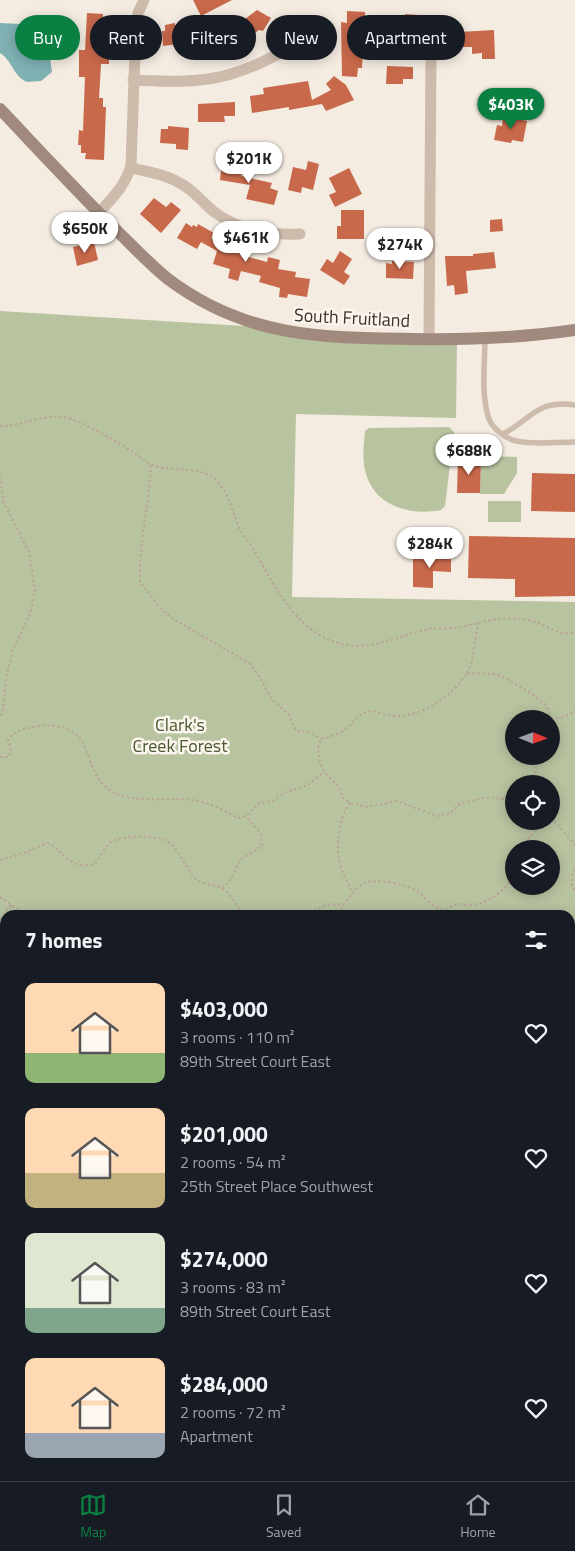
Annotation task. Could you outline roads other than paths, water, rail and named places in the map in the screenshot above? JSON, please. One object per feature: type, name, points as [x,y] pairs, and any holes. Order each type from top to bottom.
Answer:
[{"type":"street","points":[[99,213],[120,189],[129,175],[136,24],[138,13],[144,0]]},
{"type":"street","points":[[133,80],[179,82],[215,78],[266,60]]},
{"type":"street","points":[[429,339],[431,60]]},
{"type":"street","name":"South Fruitland","points":[[1,112],[99,213],[167,278],[208,304],[242,320],[263,327],[306,335],[353,339],[485,338],[528,336],[575,330]]},
{"type":"street","points":[[130,168],[158,174],[179,182],[199,196],[211,209],[229,221],[267,233],[300,234]]},
{"type":"lane","points":[[485,338],[485,397],[488,418],[494,427],[515,440],[527,442],[575,442]]},
{"type":"lane","points":[[503,434],[516,427],[536,410],[544,406],[575,405]]},
{"type":"water","points":[[0,23],[15,24],[15,60],[50,60],[52,72],[41,81],[27,82],[19,76],[0,53]]},
{"type":"park label","name":"Clark's Creek Forest","points":[[180,735]]}]
